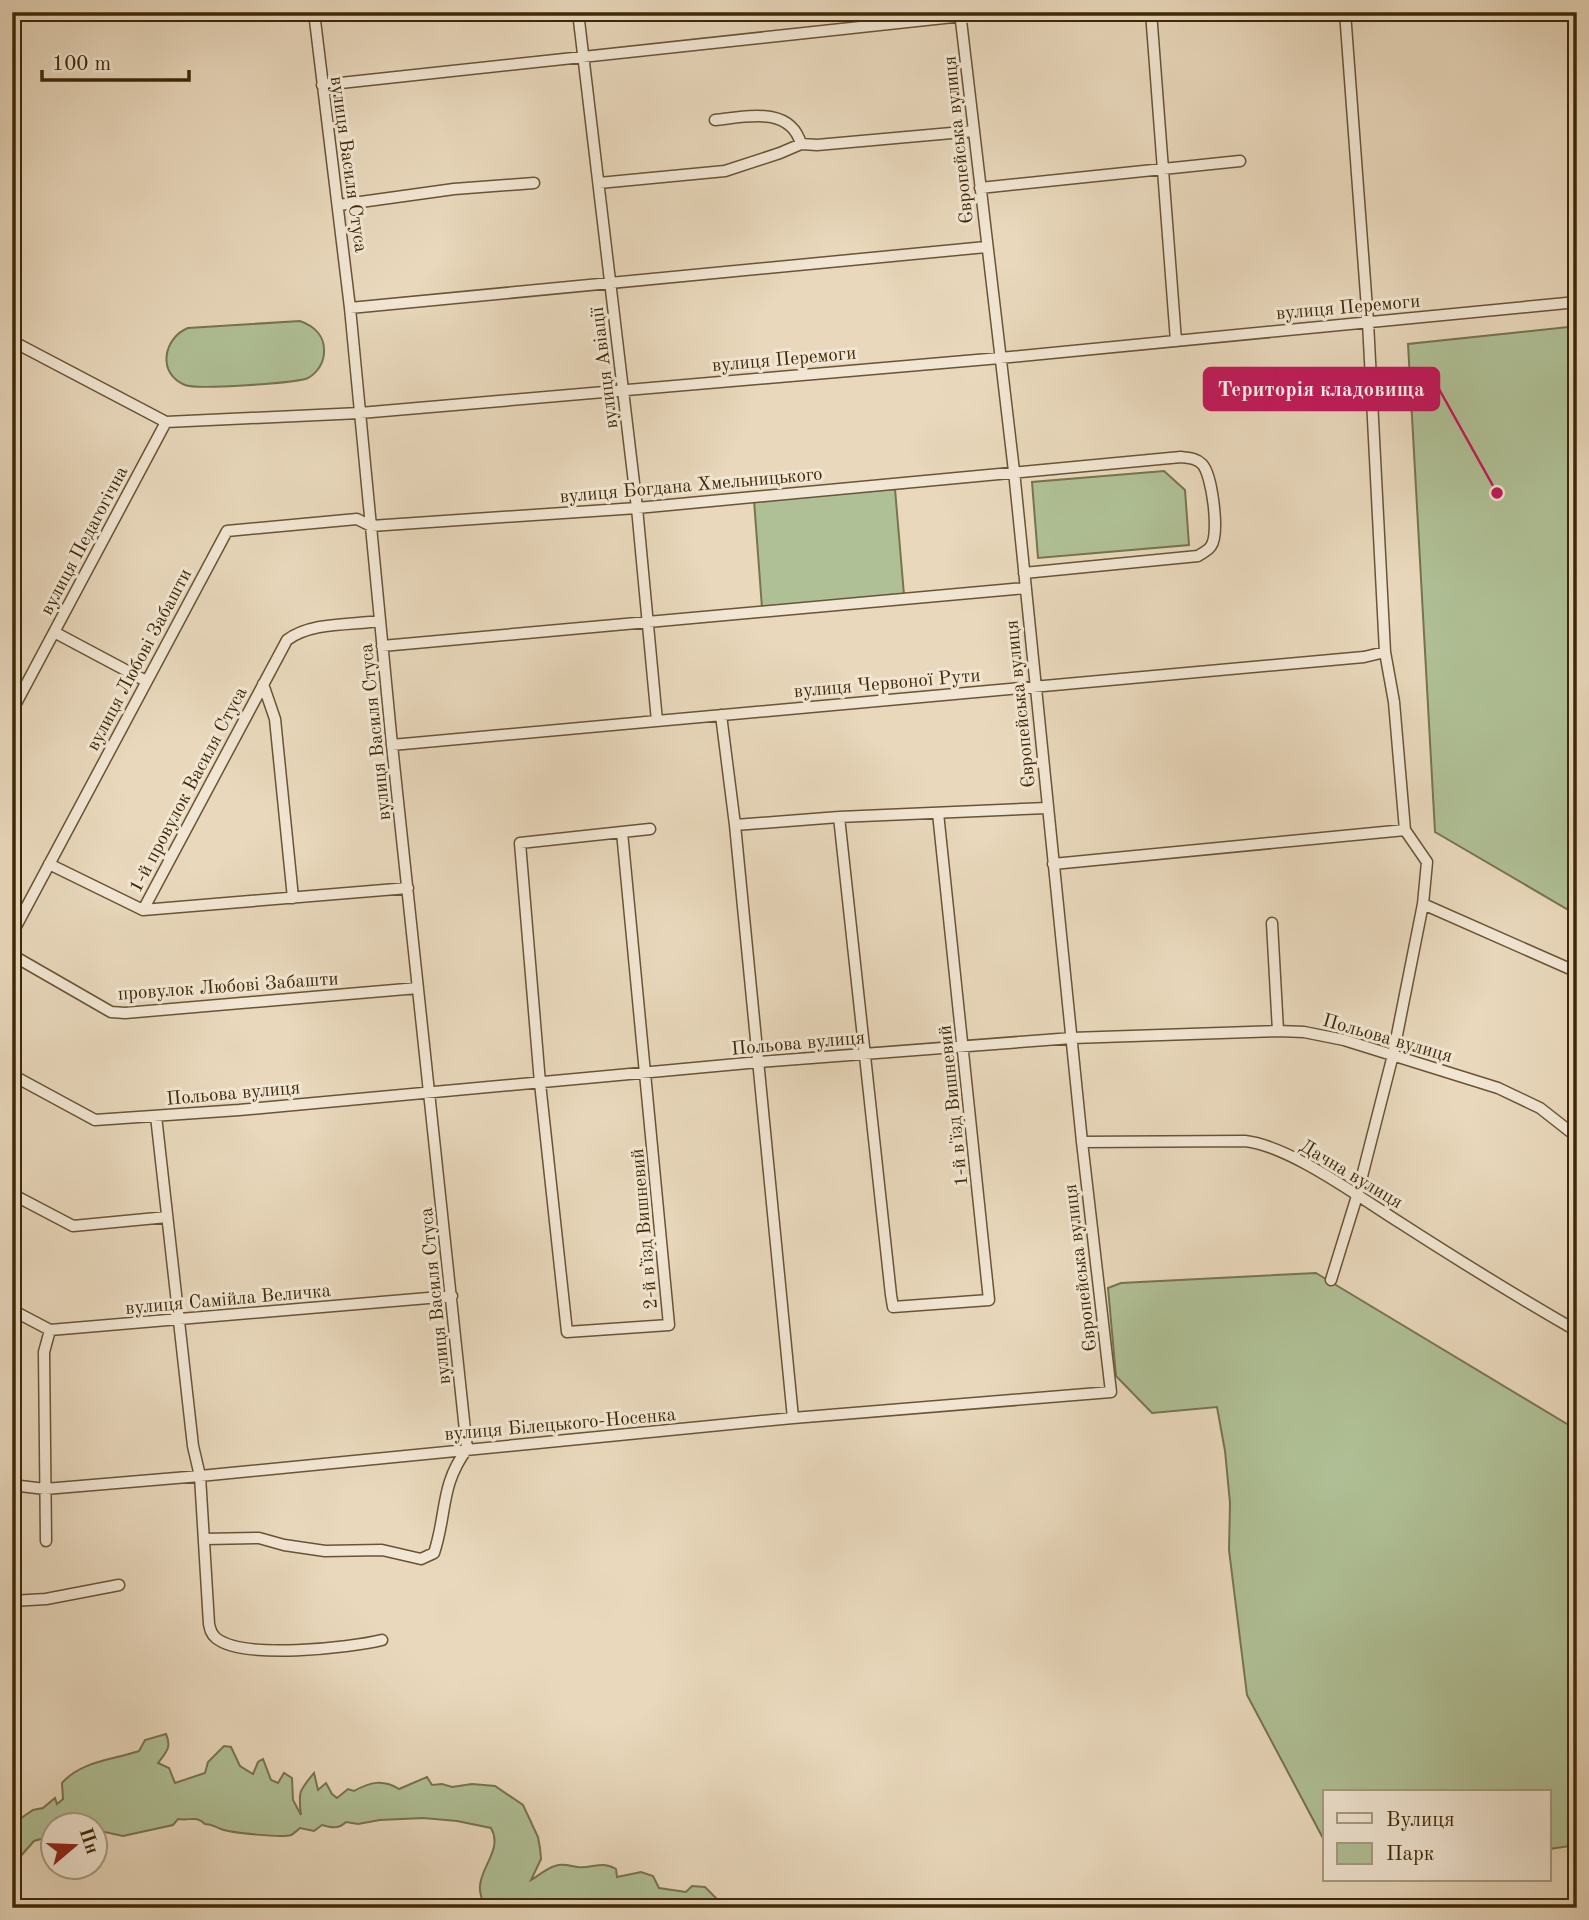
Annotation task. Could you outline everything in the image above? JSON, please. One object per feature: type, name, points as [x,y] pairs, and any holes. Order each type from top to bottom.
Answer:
[{"type":"street","name":"вулиця Василя Стуса","points":[[314,12],[350,308],[392,745],[467,1449]]},
{"type":"street","name":"вулиця Авіації","points":[[578,12],[637,508],[657,721]]},
{"type":"street","points":[[322,85],[960,14],[1000,12]]},
{"type":"street","points":[[1152,12],[1176,341]]},
{"type":"street","points":[[1331,1280],[1357,1195],[1393,1055],[1423,904],[1427,862],[1405,830],[1394,702],[1385,652],[1367,322],[1345,12]]},
{"type":"street","name":"Європейська вулиця","points":[[960,14],[1014,471],[1082,1142],[1111,1392]]},
{"type":"street","points":[[715,120],[762,115],[774,117],[787,121],[793,127],[801,144]]},
{"type":"street","points":[[599,183],[725,171],[801,144],[817,145],[974,131]]},
{"type":"street","points":[[980,188],[1240,161]]},
{"type":"street","points":[[339,205],[454,189],[534,183]]},
{"type":"street","points":[[350,308],[986,247]]},
{"type":"street","name":"вулиця Перемоги","points":[[166,422],[360,413],[1000,358],[1577,302]]},
{"type":"street","points":[[12,341],[166,422]]},
{"type":"street","name":"вулиця Педагогічна","points":[[12,711],[166,422]]},
{"type":"street","name":"вулиця Богдана Хмельницького","points":[[371,526],[637,508],[1181,457],[1194,459],[1203,465],[1209,476],[1216,534],[1212,545],[1198,556],[1024,573]]},
{"type":"street","name":"вулиця Любові Забашти","points":[[12,934],[227,531],[357,519],[371,526]]},
{"type":"street","points":[[382,646],[1026,588]]},
{"type":"street","name":"1-й провулок Василя Стуса","points":[[143,910],[287,640],[309,629],[380,621]]},
{"type":"street","points":[[54,632],[146,681]]},
{"type":"street","name":"вулиця Червоної Рути","points":[[392,745],[1364,657],[1385,652]]},
{"type":"street","name":"1-й провулок Василя Стуса","points":[[263,684],[275,719],[293,898]]},
{"type":"street","points":[[721,715],[735,825],[793,1418]]},
{"type":"street","points":[[735,825],[839,817],[1047,808]]},
{"type":"street","name":"1-й в'їзд Вишневий","points":[[865,1054],[893,1307],[989,1300],[938,813]]},
{"type":"street","points":[[839,817],[865,1054]]},
{"type":"street","points":[[540,1083],[520,843],[650,829]]},
{"type":"street","points":[[1053,864],[1405,830]]},
{"type":"street","points":[[622,832],[646,1073]]},
{"type":"street","name":"1-й провулок Василя Стуса","points":[[49,864],[143,910],[408,888]]},
{"type":"street","points":[[1423,904],[1577,972]]},
{"type":"street","points":[[1272,923],[1278,1031]]},
{"type":"street","name":"провулок Любові Забашти","points":[[12,955],[111,1012],[418,988]]},
{"type":"street","name":"Польова вулиця","points":[[12,1075],[95,1120],[759,1062],[1072,1038],[1304,1032],[1344,1040],[1498,1088],[1540,1108],[1577,1137]]},
{"type":"street","name":"2-й вʼїзд Вишневий","points":[[540,1083],[567,1332],[669,1325],[646,1073]]},
{"type":"street","points":[[156,1116],[193,1446],[200,1476],[209,1624],[215,1637],[226,1644],[264,1650],[336,1649],[382,1640]]},
{"type":"street","name":"Дачна вулиця","points":[[1082,1142],[1259,1142],[1286,1154],[1357,1195],[1502,1288],[1577,1331]]},
{"type":"street","points":[[12,1194],[73,1226],[167,1217]]},
{"type":"street","name":"вулиця Самійла Величка","points":[[50,1330],[452,1296]]},
{"type":"street","points":[[12,1310],[50,1330],[44,1352],[46,1541]]},
{"type":"street","name":"вулиця Білецького-Носенка","points":[[12,1485],[46,1489],[200,1476],[793,1418],[1111,1392]]},
{"type":"street","points":[[204,1539],[260,1538],[284,1545],[325,1551],[382,1550],[421,1559],[434,1553],[441,1533],[443,1502],[450,1476],[467,1449]]},
{"type":"street","points":[[12,1601],[46,1599],[119,1585]]},
{"type":"green space","points":[[300,321],[318,332],[324,346],[321,364],[308,378],[246,385],[193,386],[176,380],[167,365],[167,356],[173,340],[188,328]]},
{"type":"green space","points":[[1577,326],[1577,915],[1435,832],[1408,344]]},
{"type":"green space","points":[[1164,471],[1185,490],[1189,545],[1038,558],[1032,482]]},
{"type":"green space","points":[[895,489],[904,595],[762,608],[754,500]]},
{"type":"green space","points":[[1316,1273],[1577,1430],[1577,1845],[1550,1849],[1550,1790],[1323,1790],[1323,1838],[1247,1695],[1229,1550],[1230,1503],[1225,1451],[1217,1407],[1152,1413],[1116,1376],[1108,1288],[1121,1283]]},
{"type":"green space","points":[[166,1734],[168,1746],[158,1763],[169,1768],[175,1783],[205,1773],[208,1762],[224,1746],[231,1747],[240,1766],[253,1774],[258,1762],[263,1759],[271,1780],[278,1783],[284,1773],[292,1778],[293,1800],[301,1815],[301,1792],[314,1773],[318,1790],[326,1783],[337,1798],[348,1789],[354,1791],[366,1785],[382,1783],[399,1789],[427,1777],[432,1785],[495,1786],[523,1805],[538,1837],[541,1859],[531,1880],[558,1865],[606,1865],[616,1869],[617,1877],[641,1872],[653,1876],[659,1888],[686,1892],[692,1886],[705,1887],[716,1898],[694,1906],[696,1908],[632,1908],[616,1902],[591,1902],[568,1903],[559,1908],[485,1908],[480,1886],[493,1850],[494,1836],[491,1828],[423,1818],[358,1824],[346,1822],[335,1827],[322,1825],[314,1831],[300,1828],[292,1835],[286,1836],[227,1831],[196,1819],[178,1819],[173,1825],[123,1836],[108,1833],[108,1812],[38,1812],[38,1840],[12,1866],[12,1818],[14,1823],[33,1810],[43,1808],[55,1798],[57,1804],[63,1799],[62,1783],[78,1770],[139,1751],[145,1740]]},
{"type":"place","name":"Територія кладовища","points":[[1497,493]]}]
